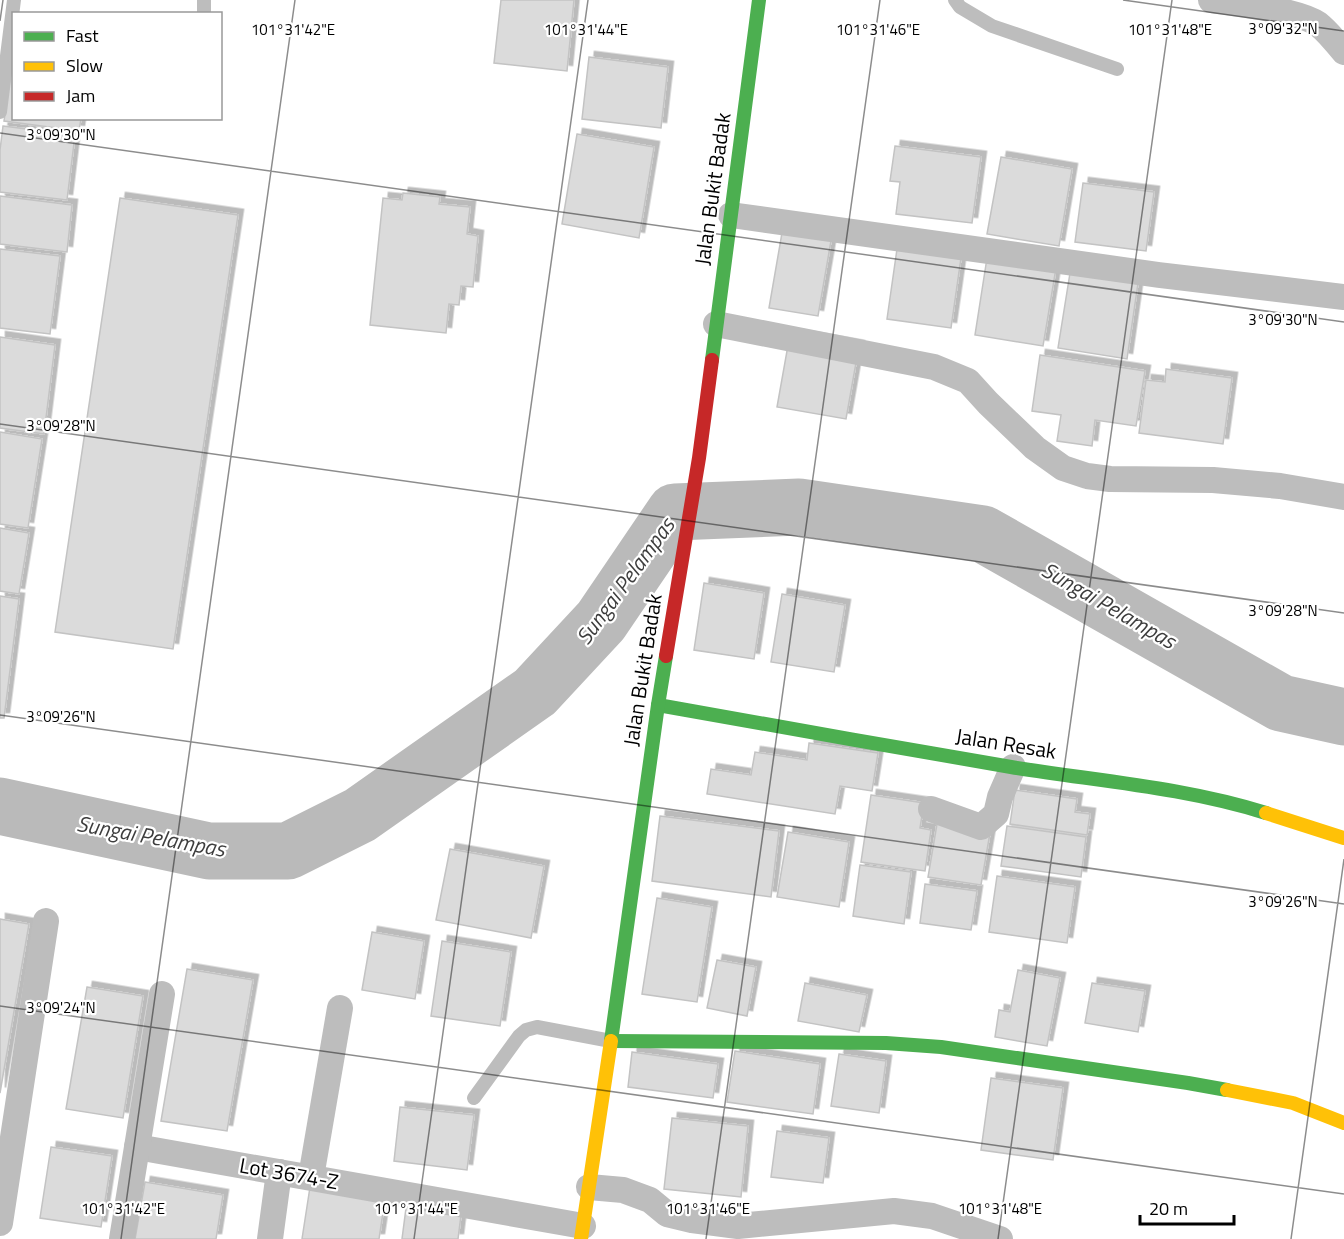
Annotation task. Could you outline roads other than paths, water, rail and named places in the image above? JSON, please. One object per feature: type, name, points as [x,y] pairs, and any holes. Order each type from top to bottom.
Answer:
[{"type":"street","name":"Jalan Bukit Badak","points":[[582,1232],[658,705],[699,458],[759,0]]},
{"type":"street","points":[[1212,0],[1292,14],[1316,23],[1336,41],[1344,52]]},
{"type":"street","points":[[731,215],[1147,273],[1344,297]]},
{"type":"street","points":[[716,324],[934,367],[968,381],[1035,448],[1063,468],[1087,476],[1110,479],[1224,481],[1280,486],[1344,497]]},
{"type":"street","name":"Jalan Resak","points":[[658,705],[1013,767],[1161,788],[1242,806],[1344,838]]},
{"type":"street","points":[[932,808],[981,827],[996,814],[1000,797],[1013,767]]},
{"type":"street","points":[[1,1207],[46,921]]},
{"type":"street","points":[[122,1239],[162,994]]},
{"type":"street","points":[[311,1177],[340,1008]]},
{"type":"street","points":[[611,1041],[886,1043],[940,1047],[1188,1083],[1293,1103],[1344,1123]]},
{"type":"street","name":"Lot 3674-Z","points":[[137,1147],[311,1177],[582,1232]]},
{"type":"street","points":[[270,1239],[279,1172]]},
{"type":"street","points":[[589,1186],[623,1190],[650,1200],[667,1214],[738,1226],[894,1211],[932,1216],[1000,1239]]},
{"type":"lane","points":[[955,0],[960,7],[992,26],[1118,69]]},
{"type":"lane","points":[[0,112],[12,16]]},
{"type":"lane","points":[[474,1098],[519,1036],[526,1030],[537,1028],[611,1041]]},
{"type":"waterway","name":"Sungai Pelampas","points":[[0,806],[209,851],[288,851],[360,815],[535,692],[601,621],[675,512],[799,507],[983,534],[1281,703],[1344,717]]}]
